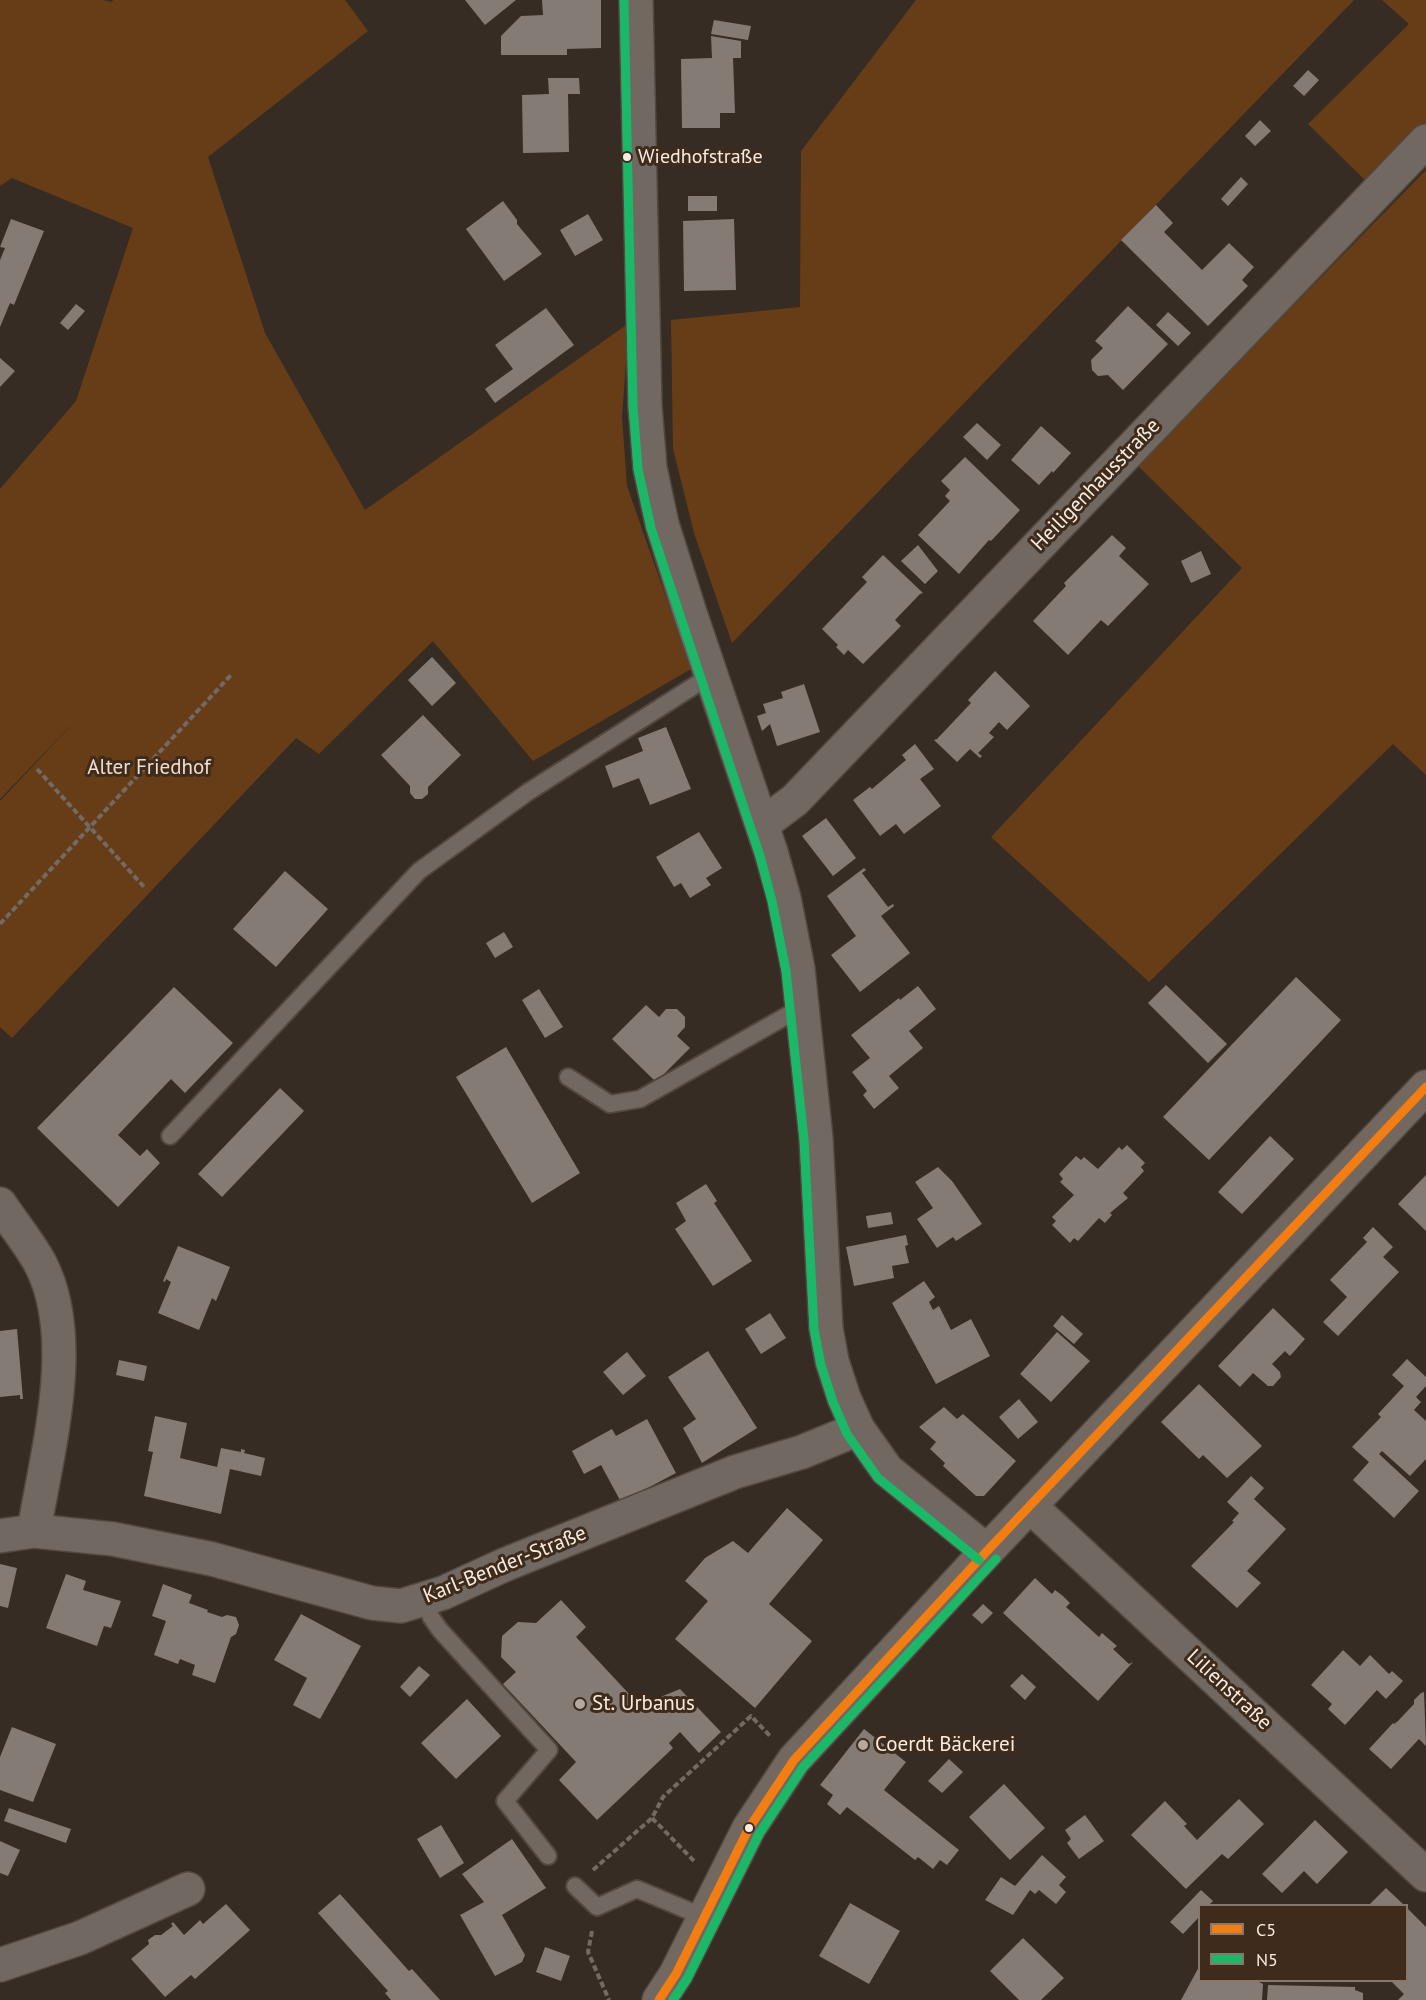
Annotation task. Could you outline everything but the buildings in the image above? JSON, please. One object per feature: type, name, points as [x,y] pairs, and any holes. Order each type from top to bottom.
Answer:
[{"type":"main road","points":[[659,2000],[676,1974],[749,1828],[794,1760],[987,1551],[1426,1087]]},
{"type":"street","points":[[636,0],[645,406],[650,468],[662,524],[762,824],[784,898],[798,969],[816,1138],[826,1328],[832,1361],[844,1398],[858,1429],[887,1470],[987,1551]]},
{"type":"street","name":"Heiligenhausstraße","points":[[762,824],[795,800],[1426,141]]},
{"type":"street","points":[[0,1204],[41,1265],[56,1311],[59,1338],[57,1394],[34,1531]]},
{"type":"street","name":"Karl-Bender-Straße","points":[[0,1536],[34,1531],[113,1539],[201,1557],[372,1604],[401,1606],[443,1593],[504,1565],[735,1472],[802,1452],[858,1429]]},
{"type":"street","name":"Lilienstraße","points":[[1030,1506],[1426,1875]]},
{"type":"street","points":[[0,1965],[80,1938],[188,1889]]},
{"type":"lane","points":[[170,1136],[419,871],[528,792],[711,675]]},
{"type":"lane","points":[[568,1077],[610,1104],[640,1099],[802,1007]]},
{"type":"lane","points":[[425,1600],[430,1617],[440,1630],[549,1750],[505,1801],[548,1856]]},
{"type":"lane","points":[[574,1886],[597,1907],[637,1889],[704,1917]]},
{"type":"path","points":[[0,924],[231,675]]},
{"type":"path","points":[[37,769],[146,889]]},
{"type":"path","points":[[574,1886],[652,1818],[663,1797],[751,1716],[794,1760]]},
{"type":"path","points":[[652,1818],[719,1887]]},
{"type":"path","points":[[597,1907],[588,1952],[609,2000]]},
{"type":"green space","name":"Alter Friedhof","points":[[0,0],[103,0],[112,2],[113,0],[345,0],[368,31],[208,157],[265,333],[365,510],[629,323],[622,417],[627,486],[691,669],[533,761],[433,641],[319,754],[296,738],[12,1038],[0,1027],[0,801],[80,716],[0,799],[0,489],[76,401],[133,228],[12,178],[0,186]]},
{"type":"green space","points":[[916,0],[1354,0],[732,643],[694,533],[673,449],[671,320],[800,307],[801,151]]},
{"type":"green space","points":[[1382,0],[1426,0],[1426,124],[1369,184],[1308,124],[1409,24]]},
{"type":"green space","points":[[1426,170],[1426,775],[1393,744],[1149,982],[991,837],[1242,568],[1137,465]]},
{"type":"transit line","name":"N5","points":[[624,0],[633,406],[638,469],[651,528],[760,856],[772,901],[786,971],[804,1139],[814,1329],[821,1365],[833,1402],[847,1434],[878,1478],[979,1560]]},
{"type":"transit line","name":"C5","points":[[659,2000],[676,1974],[749,1828],[794,1760],[987,1551],[1426,1087]]},
{"type":"transit line","name":"N5","points":[[673,2000],[687,1979],[759,1834],[803,1767],[996,1559]]},
{"type":"place","name":"Wiedhofstraße","points":[[627,157]]},
{"type":"place","name":"St. Urbanus","points":[[580,1704]]},
{"type":"place","name":"Coerdt Bäckerei","points":[[863,1745]]}]
